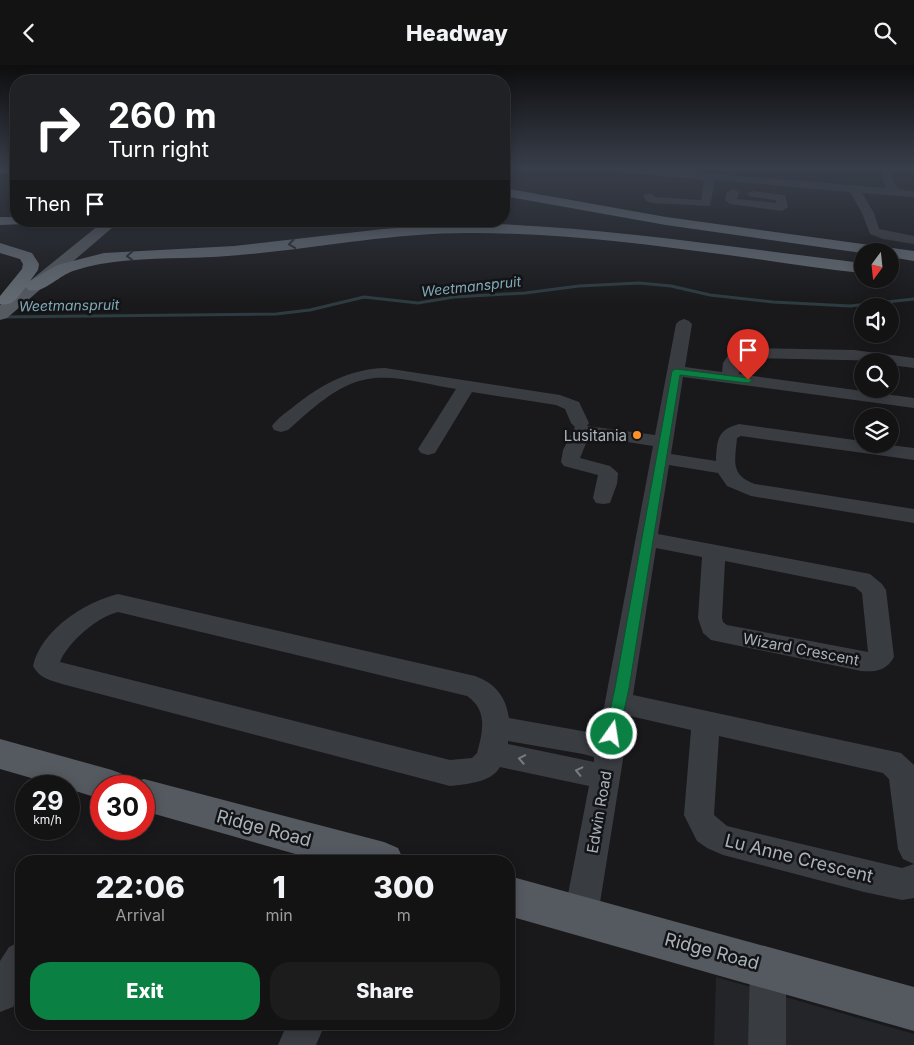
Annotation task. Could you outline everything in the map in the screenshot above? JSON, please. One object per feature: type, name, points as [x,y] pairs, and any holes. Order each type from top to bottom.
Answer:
[{"type":"highway","points":[[535,214],[854,260]]},
{"type":"highway","points":[[540,214],[854,251]]},
{"type":"highway","points":[[626,214],[854,247]]},
{"type":"highway","points":[[34,286],[65,268],[106,258],[234,251],[369,234],[440,229],[506,229],[566,232],[854,267]]},
{"type":"highway","points":[[0,247],[56,253]]},
{"type":"highway","points":[[0,247],[26,256],[31,264],[30,270],[4,305]]},
{"type":"highway","points":[[899,255],[914,257]]},
{"type":"highway","points":[[899,265],[914,267]]},
{"type":"main road","points":[[4,305],[56,253],[93,227]]},
{"type":"main road","points":[[4,305],[34,286],[56,253],[102,227]]},
{"type":"main road","points":[[0,754],[90,780]]},
{"type":"main road","name":"Ridge Road","points":[[155,798],[362,855]]},
{"type":"main road","name":"Ridge Road","points":[[515,897],[914,1009]]},
{"type":"street","points":[[868,214],[874,231],[883,235],[914,240]]},
{"type":"street","name":"Edwin Road","points":[[580,915],[609,749],[619,703],[684,324]]},
{"type":"street","points":[[730,378],[732,359],[735,356],[748,353],[848,355],[914,363]]},
{"type":"street","points":[[676,371],[914,403]]},
{"type":"street","points":[[281,426],[306,406],[341,383],[361,374],[385,373],[566,401],[573,406],[586,428],[726,461]]},
{"type":"street","points":[[428,449],[467,386]]},
{"type":"street","points":[[586,428],[573,449],[570,458],[571,462],[608,473],[603,499]]},
{"type":"street","points":[[914,454],[747,429],[730,434],[726,461],[729,478],[734,483],[750,490],[914,516]]},
{"type":"street","name":"Wizard Crescent","points":[[647,539],[855,578],[867,582],[874,590],[875,595],[881,657],[874,662],[861,661],[720,633],[712,627],[710,618],[714,553]]},
{"type":"street","points":[[118,603],[131,605],[466,684],[485,693],[490,699],[495,709],[494,740],[488,762],[482,767],[450,773],[62,674],[51,670],[46,665],[46,661],[78,622],[90,613],[118,603]]},
{"type":"street","points":[[619,703],[891,762],[903,773],[914,849]]},
{"type":"street","name":"Lu Anne Crescent","points":[[706,721],[699,815],[702,825],[708,833],[723,840],[864,876],[902,884],[913,883],[914,880]]},
{"type":"street","points":[[494,740],[573,741],[609,749]]},
{"type":"street","points":[[494,740],[605,777]]},
{"type":"street","points":[[767,1045],[768,967]]},
{"type":"street","points":[[0,993],[15,969]]},
{"type":"street","points":[[297,1045],[303,1030]]},
{"type":"shaded area","points":[[716,977],[914,1034],[914,1045],[714,1045]]},
{"type":"waterway","name":"Weetmanspruit","points":[[0,317],[276,314],[310,310],[364,297],[418,303],[454,297],[525,293],[579,286],[639,283],[671,286],[710,295],[773,302],[850,306],[914,299]]},
{"type":"place","name":"Lusitania","points":[[637,435]]},
{"type":"route","points":[[612,734],[622,688],[676,371],[748,380]]}]
